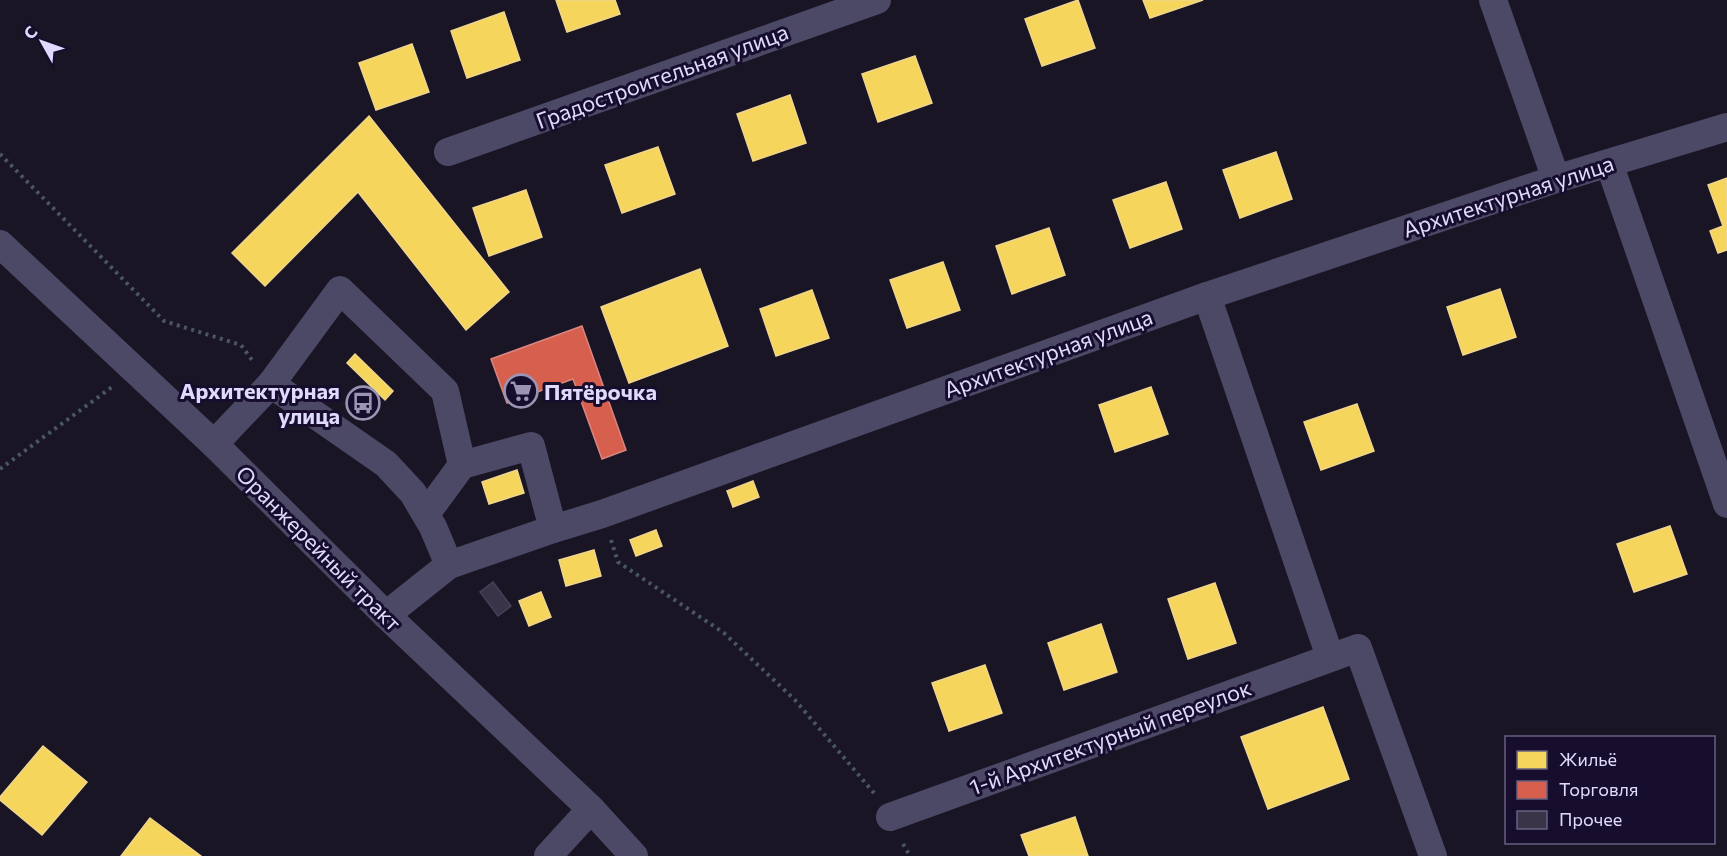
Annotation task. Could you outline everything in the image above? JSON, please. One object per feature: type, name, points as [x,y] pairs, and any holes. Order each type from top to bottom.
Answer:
[{"type":"street","name":"Градостроительная улица","points":[[448,152],[877,0]]},
{"type":"street","points":[[1493,0],[1556,179]]},
{"type":"street","name":"Архитектурная улица","points":[[386,615],[449,565],[602,514],[1207,296],[1556,179],[1727,127]]},
{"type":"street","points":[[1609,163],[1727,504]]},
{"type":"street","name":"Оранжерейный тракт","points":[[0,244],[214,444],[386,615],[591,809],[634,856]]},
{"type":"street","points":[[214,444],[271,384],[340,290],[445,391],[462,465]]},
{"type":"street","points":[[1207,296],[1330,657]]},
{"type":"street","points":[[271,384],[386,464],[413,493],[426,514],[449,565]]},
{"type":"street","points":[[426,514],[462,465],[531,446],[552,529]]},
{"type":"street","name":"1-й Архитектурный переулок","points":[[890,817],[1358,648],[1433,856]]},
{"type":"street","points":[[548,856],[591,809]]},
{"type":"path","points":[[0,154],[164,321],[241,345],[271,384]]},
{"type":"path","points":[[0,469],[135,370]]},
{"type":"path","points":[[602,514],[618,562],[724,633],[795,700],[883,804],[910,856]]},
{"type":"building: Жильё","points":[[556,0],[615,0],[620,14],[567,32]]},
{"type":"building: Жильё","points":[[1078,0],[1095,48],[1042,66],[1025,19]]},
{"type":"building: Жильё","points":[[1143,0],[1203,0],[1150,18]]},
{"type":"building: Жильё","points":[[504,12],[520,60],[467,78],[451,31]]},
{"type":"building: Жильё","points":[[412,44],[429,92],[376,110],[359,63]]},
{"type":"building: Жильё","points":[[915,56],[932,103],[878,122],[862,74]]},
{"type":"building: Жильё","points":[[790,95],[806,143],[753,161],[737,114]]},
{"type":"building: Жильё","points":[[369,116],[509,292],[466,330],[358,192],[265,286],[232,253]]},
{"type":"building: Жильё","points":[[658,147],[675,194],[622,213],[605,165]]},
{"type":"building: Жильё","points":[[1276,152],[1292,199],[1240,218],[1223,170]]},
{"type":"building: Жильё","points":[[1727,178],[1727,250],[1718,253],[1710,231],[1723,226],[1708,185]]},
{"type":"building: Жильё","points":[[1166,182],[1182,229],[1130,248],[1113,200]]},
{"type":"building: Жильё","points":[[526,190],[542,237],[489,256],[473,208]]},
{"type":"building: Жильё","points":[[1049,228],[1065,275],[1012,294],[996,246]]},
{"type":"building: Жильё","points":[[943,262],[960,310],[907,328],[890,280]]},
{"type":"building: Жильё","points":[[700,269],[728,346],[629,383],[601,307]]},
{"type":"building: Жильё","points":[[1500,289],[1516,337],[1463,355],[1447,307]]},
{"type":"building: Жильё","points":[[812,290],[829,338],[776,356],[760,309]]},
{"type":"building: Жильё","points":[[355,354],[393,391],[385,400],[347,363]]},
{"type":"building: Жильё","points":[[1151,387],[1168,434],[1115,452],[1099,405]]},
{"type":"building: Жильё","points":[[1357,404],[1374,451],[1321,470],[1304,422]]},
{"type":"building: Жильё","points":[[517,470],[524,493],[489,504],[482,482]]},
{"type":"building: Жильё","points":[[753,481],[759,497],[733,507],[727,491]]},
{"type":"building: Жильё","points":[[1670,526],[1687,574],[1634,592],[1617,544]]},
{"type":"building: Жильё","points":[[656,530],[662,546],[636,556],[630,540]]},
{"type":"building: Жильё","points":[[594,550],[601,576],[566,586],[559,560]]},
{"type":"building: Жильё","points":[[1215,583],[1236,643],[1188,659],[1168,599]]},
{"type":"building: Жильё","points":[[541,592],[551,617],[529,626],[519,601]]},
{"type":"building: Жильё","points":[[1101,624],[1117,672],[1064,690],[1048,643]]},
{"type":"building: Жильё","points":[[985,665],[1002,713],[949,731],[932,683]]},
{"type":"building: Жильё","points":[[1323,707],[1349,779],[1268,809],[1241,737]]},
{"type":"building: Жильё","points":[[43,746],[87,782],[42,835],[0,800],[0,797]]},
{"type":"building: Жильё","points":[[1075,817],[1088,856],[1029,856],[1021,835]]},
{"type":"building: Жильё","points":[[150,818],[201,856],[121,856]]},
{"type":"building: Торговля","name":"Пятёрочка","points":[[582,326],[626,450],[602,459],[573,379],[507,403],[491,359]]},
{"type":"building: Прочее","points":[[493,582],[511,606],[498,616],[480,592]]},
{"type":"place","name":"Пятёрочка","points":[[521,391]]},
{"type":"place","name":"Архитектурная улица","points":[[363,403]]}]
